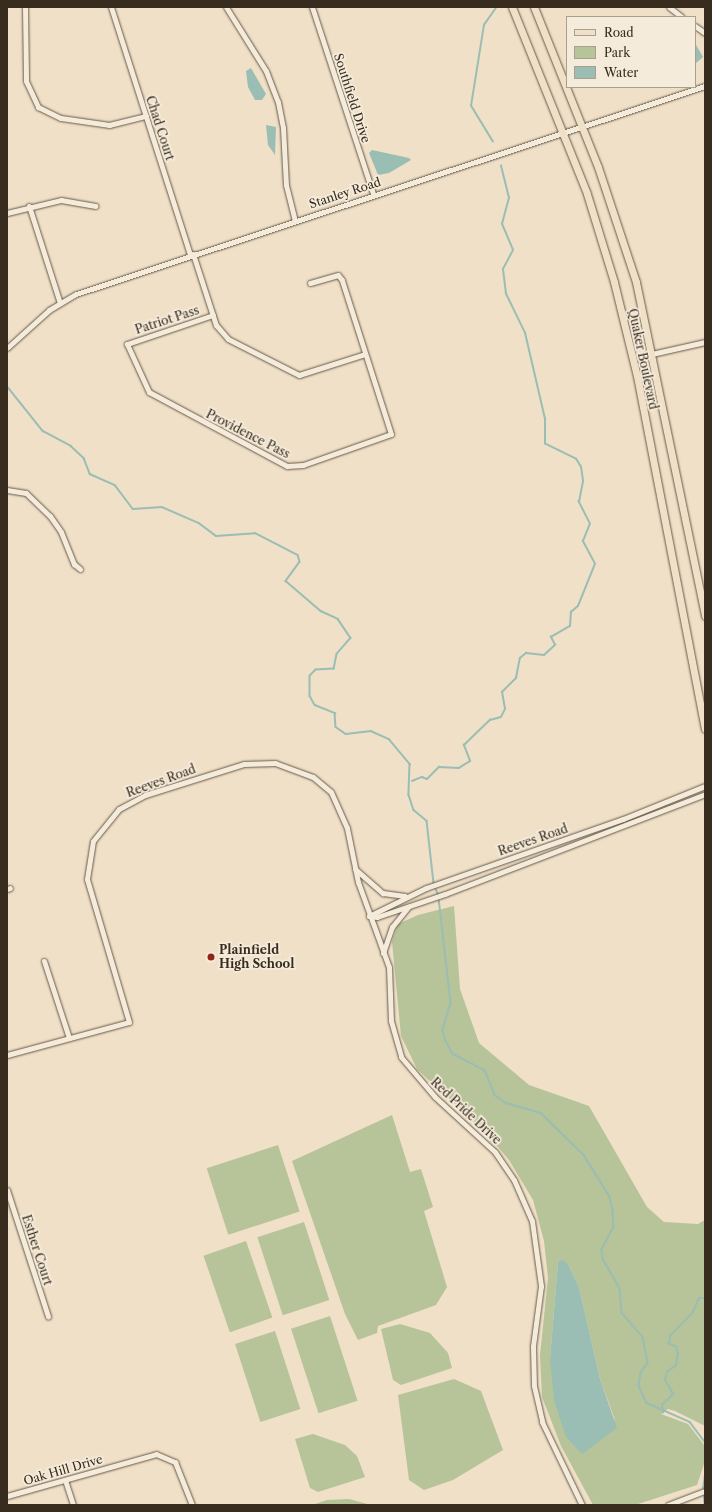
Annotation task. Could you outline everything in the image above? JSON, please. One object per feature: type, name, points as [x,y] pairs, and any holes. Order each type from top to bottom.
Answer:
[{"type":"main road","name":"Quaker Boulevard","points":[[512,7],[564,133],[598,227],[628,338],[705,729]]},
{"type":"main road","name":"Quaker Boulevard","points":[[534,7],[566,85]]},
{"type":"main road","name":"Quaker Boulevard","points":[[567,88],[583,126],[634,275],[652,354],[705,616]]},
{"type":"street","points":[[25,7],[26,81],[38,107],[61,118],[109,125],[146,116]]},
{"type":"street","name":"Chad Court","points":[[111,7],[191,254],[213,316],[224,336],[293,374],[305,374],[365,354]]},
{"type":"street","points":[[226,7],[263,66],[278,102],[283,128],[286,185],[295,220]]},
{"type":"street","name":"Southfield Drive","points":[[312,7],[373,194]]},
{"type":"street","points":[[669,7],[681,16]]},
{"type":"street","points":[[696,27],[705,34]]},
{"type":"street","name":"Stanley Road","points":[[7,348],[60,303],[191,254],[705,86]]},
{"type":"street","points":[[7,213],[29,206],[61,200],[96,206]]},
{"type":"street","points":[[29,206],[60,303]]},
{"type":"street","points":[[310,283],[338,275],[365,354]]},
{"type":"street","name":"Patriot Pass","points":[[127,344],[213,316]]},
{"type":"street","points":[[652,354],[705,342]]},
{"type":"street","name":"Providence Pass","points":[[127,344],[149,392],[281,465],[303,465],[391,434],[365,354]]},
{"type":"street","points":[[7,490],[26,493],[50,516],[61,532],[74,564],[80,570]]},
{"type":"street","name":"Reeves Road","points":[[7,1055],[129,1022],[87,879],[93,841],[104,823],[131,801],[244,764],[275,763],[296,769],[331,792],[347,828],[355,869],[369,916]]},
{"type":"street","name":"Reeves Road","points":[[369,916],[426,888],[705,786]]},
{"type":"street","name":"Reeves Road","points":[[369,916],[377,917],[445,894],[705,794]]},
{"type":"street","points":[[355,869],[383,893],[398,897],[412,894]]},
{"type":"street","points":[[383,953],[394,923],[409,907]]},
{"type":"street","name":"Red Pride Drive","points":[[369,916],[389,967],[394,1040],[401,1057],[421,1083],[480,1136],[506,1165],[532,1221],[541,1286],[533,1346],[534,1386],[542,1422],[582,1505]]},
{"type":"street","points":[[44,961],[69,1038]]},
{"type":"street","name":"Esther Court","points":[[7,1190],[48,1316]]},
{"type":"street","name":"Oak Hill Drive","points":[[7,1496],[148,1455],[170,1458],[180,1471],[192,1505]]},
{"type":"street","points":[[65,1480],[73,1505]]},
{"type":"street","points":[[668,1505],[705,1491]]},
{"type":"green space","points":[[454,906],[460,989],[479,1043],[529,1085],[589,1106],[647,1207],[664,1222],[698,1224],[705,1220],[705,1426],[668,1409],[661,1414],[688,1424],[705,1446],[705,1461],[697,1485],[635,1505],[593,1505],[561,1446],[542,1397],[540,1355],[548,1278],[544,1241],[533,1200],[509,1160],[492,1140],[417,1069],[401,1036],[392,942],[398,924],[418,915]],"holes":[[[558,1262],[568,1264],[579,1287],[600,1379],[615,1420],[550,1359]]]},
{"type":"green space","points":[[392,1115],[410,1172],[421,1169],[433,1207],[424,1211],[447,1287],[436,1305],[378,1326],[377,1333],[358,1340],[345,1314],[292,1161]]},
{"type":"green space","points":[[278,1145],[300,1212],[228,1235],[207,1168]]},
{"type":"green space","points":[[304,1222],[329,1300],[283,1315],[257,1237]]},
{"type":"green space","points":[[246,1241],[272,1318],[230,1332],[203,1256]]},
{"type":"green space","points":[[330,1316],[358,1401],[319,1413],[291,1329]]},
{"type":"green space","points":[[400,1324],[430,1333],[448,1353],[452,1368],[401,1385],[393,1380],[381,1329]]},
{"type":"green space","points":[[275,1331],[300,1409],[260,1422],[235,1344]]},
{"type":"green space","points":[[454,1379],[481,1391],[503,1450],[453,1480],[424,1490],[409,1480],[398,1395]]},
{"type":"green space","points":[[313,1434],[345,1445],[357,1456],[365,1477],[318,1492],[310,1488],[295,1439]]},
{"type":"green space","points":[[349,1499],[371,1505],[312,1505],[327,1500]]},
{"type":"water","points":[[696,45],[703,57],[696,63]]},
{"type":"water","points":[[251,68],[266,94],[262,100],[255,100],[248,87],[246,71]]},
{"type":"water","points":[[266,125],[276,127],[275,155],[268,145]]},
{"type":"water","points":[[372,150],[409,158],[411,160],[389,173],[378,175],[369,153]]},
{"type":"water","points":[[562,1260],[568,1264],[579,1287],[600,1379],[617,1428],[582,1454],[566,1437],[554,1400],[550,1359],[558,1262]]},
{"type":"waterway","points":[[493,142],[471,106],[484,25],[496,8]]},
{"type":"waterway","points":[[412,781],[422,777],[427,779],[439,767],[459,768],[470,761],[464,745],[490,720],[501,717],[505,709],[502,692],[516,678],[520,658],[526,653],[544,655],[555,645],[551,637],[570,626],[571,612],[578,606],[595,564],[583,541],[590,524],[579,502],[583,481],[581,467],[576,459],[545,444],[545,419],[525,333],[506,294],[503,269],[513,250],[502,224],[509,198],[501,166]]},
{"type":"waterway","points":[[7,386],[43,431],[71,446],[84,458],[90,474],[115,485],[133,509],[162,507],[199,523],[216,536],[255,533],[298,555],[300,562],[286,581],[321,611],[338,619],[351,638],[337,654],[334,669],[316,670],[310,676],[310,696],[315,705],[335,713],[336,727],[346,734],[371,731],[389,739],[410,764],[409,795],[414,810],[427,821],[434,883]]},
{"type":"waterway","points":[[435,886],[438,894]]},
{"type":"waterway","points":[[439,898],[451,1003],[443,1030],[446,1041],[453,1054],[485,1070],[495,1095],[506,1103],[541,1113],[584,1155],[610,1197],[613,1210],[614,1227],[602,1250],[603,1259],[620,1289],[622,1313],[643,1337],[648,1363],[641,1373],[639,1386],[647,1403],[690,1422],[705,1442]]},
{"type":"waterway","points":[[663,1413],[662,1405],[673,1394],[665,1380],[667,1372],[676,1365],[678,1354],[676,1347],[669,1344],[670,1336],[693,1312],[699,1298],[705,1298]]},
{"type":"waterway","points":[[703,1489],[705,1474]]},
{"type":"waterway","points":[[704,1493],[705,1505]]},
{"type":"place","name":"Plainfield High School","points":[[211,957]]}]
